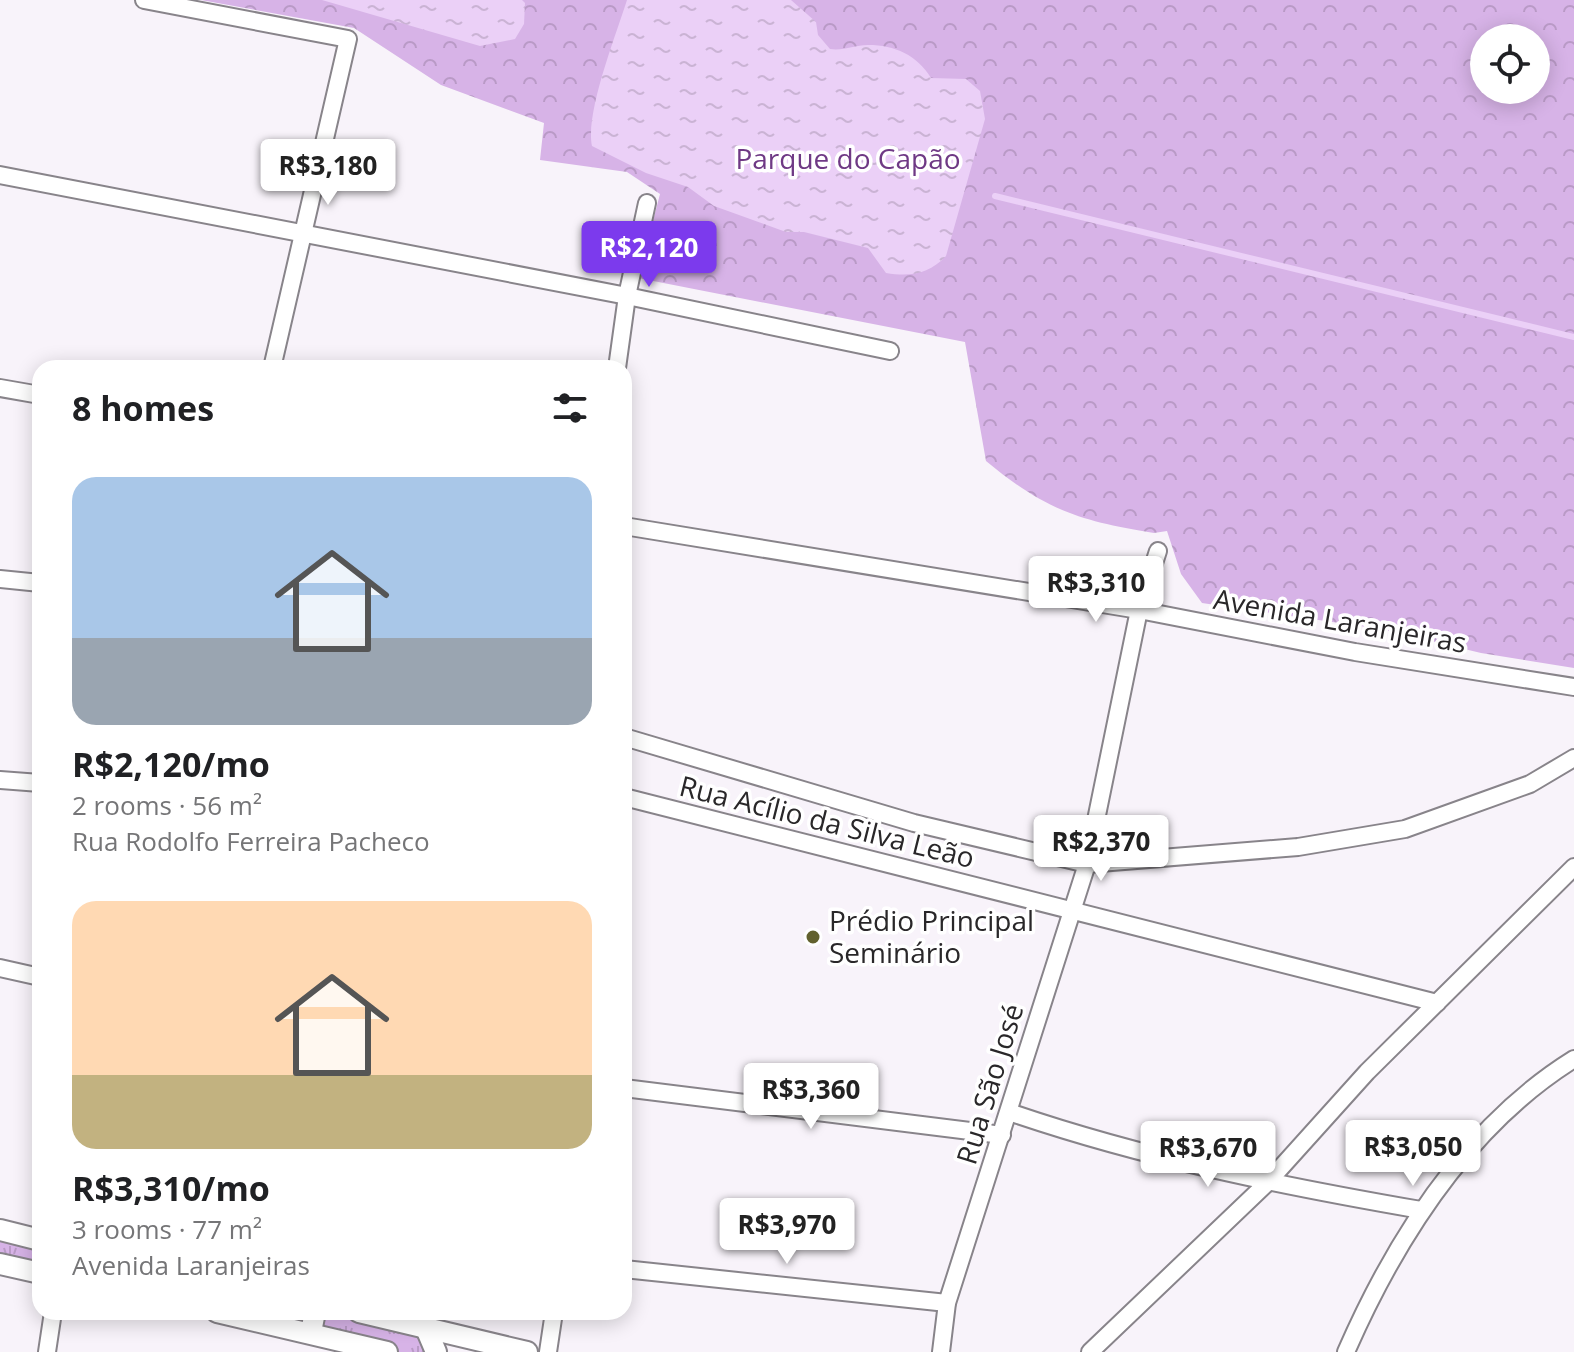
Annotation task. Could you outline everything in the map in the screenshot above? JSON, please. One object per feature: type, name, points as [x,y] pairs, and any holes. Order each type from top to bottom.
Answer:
[{"type":"street","points":[[144,0],[348,39],[274,360]]},
{"type":"street","points":[[0,175],[627,296],[890,351]]},
{"type":"street","points":[[618,360],[627,296],[647,203]]},
{"type":"street","points":[[0,388],[32,394]]},
{"type":"street","name":"Avenida Laranjeiras","points":[[632,527],[1139,610],[1355,652],[1574,687]]},
{"type":"street","name":"Rua São José","points":[[941,1352],[947,1303],[1087,864],[1139,610],[1158,551]]},
{"type":"street","points":[[0,579],[32,582]]},
{"type":"street","points":[[632,739],[914,823],[1087,864],[1298,847],[1405,829],[1530,784],[1574,758]]},
{"type":"street","points":[[0,780],[32,782]]},
{"type":"street","name":"Rua Acílio da Silva Leão","points":[[632,799],[1437,1003]]},
{"type":"street","points":[[1090,1352],[1267,1183],[1367,1072],[1574,867]]},
{"type":"street","points":[[0,968],[32,975]]},
{"type":"street","points":[[1346,1352],[1421,1210],[1482,1136],[1550,1074],[1574,1059]]},
{"type":"street","points":[[632,1089],[1002,1135]]},
{"type":"street","points":[[1009,1112],[1070,1133],[1267,1183],[1421,1210]]},
{"type":"street","points":[[0,1230],[32,1238]]},
{"type":"street","points":[[0,1264],[32,1271]]},
{"type":"street","points":[[632,1270],[947,1303]]},
{"type":"street","points":[[47,1352],[52,1320]]},
{"type":"street","points":[[397,1320],[425,1326],[459,1344],[527,1352]]},
{"type":"street","points":[[548,1352],[553,1320]]},
{"type":"street","points":[[313,1322],[387,1352]]},
{"type":"street","points":[[425,1326],[436,1352]]},
{"type":"green space","name":"Parque do Capão","points":[[201,0],[1574,0],[1574,668],[1481,653],[1381,629],[1202,603],[1181,574],[1167,531],[1154,533],[1105,524],[1064,511],[1027,491],[986,461],[965,342],[638,278],[660,194],[627,172],[540,160],[544,123],[441,85],[354,28]]},
{"type":"green space","points":[[0,1231],[32,1238],[32,1270],[0,1263]]},
{"type":"green space","points":[[315,1320],[386,1320],[420,1328],[430,1352],[398,1352],[312,1332]]},
{"type":"water","points":[[322,0],[522,0],[525,3],[524,24],[515,39],[480,46]]},
{"type":"water","points":[[627,0],[791,0],[816,22],[818,35],[830,49],[868,45],[887,47],[912,57],[931,78],[966,79],[980,91],[985,119],[946,256],[919,273],[886,273],[868,248],[804,232],[786,232],[714,206],[688,187],[646,173],[592,146],[597,95]]},
{"type":"waterway","points":[[995,196],[1574,337]]},
{"type":"place","name":"Prédio Principal Seminário","points":[[813,937]]}]
